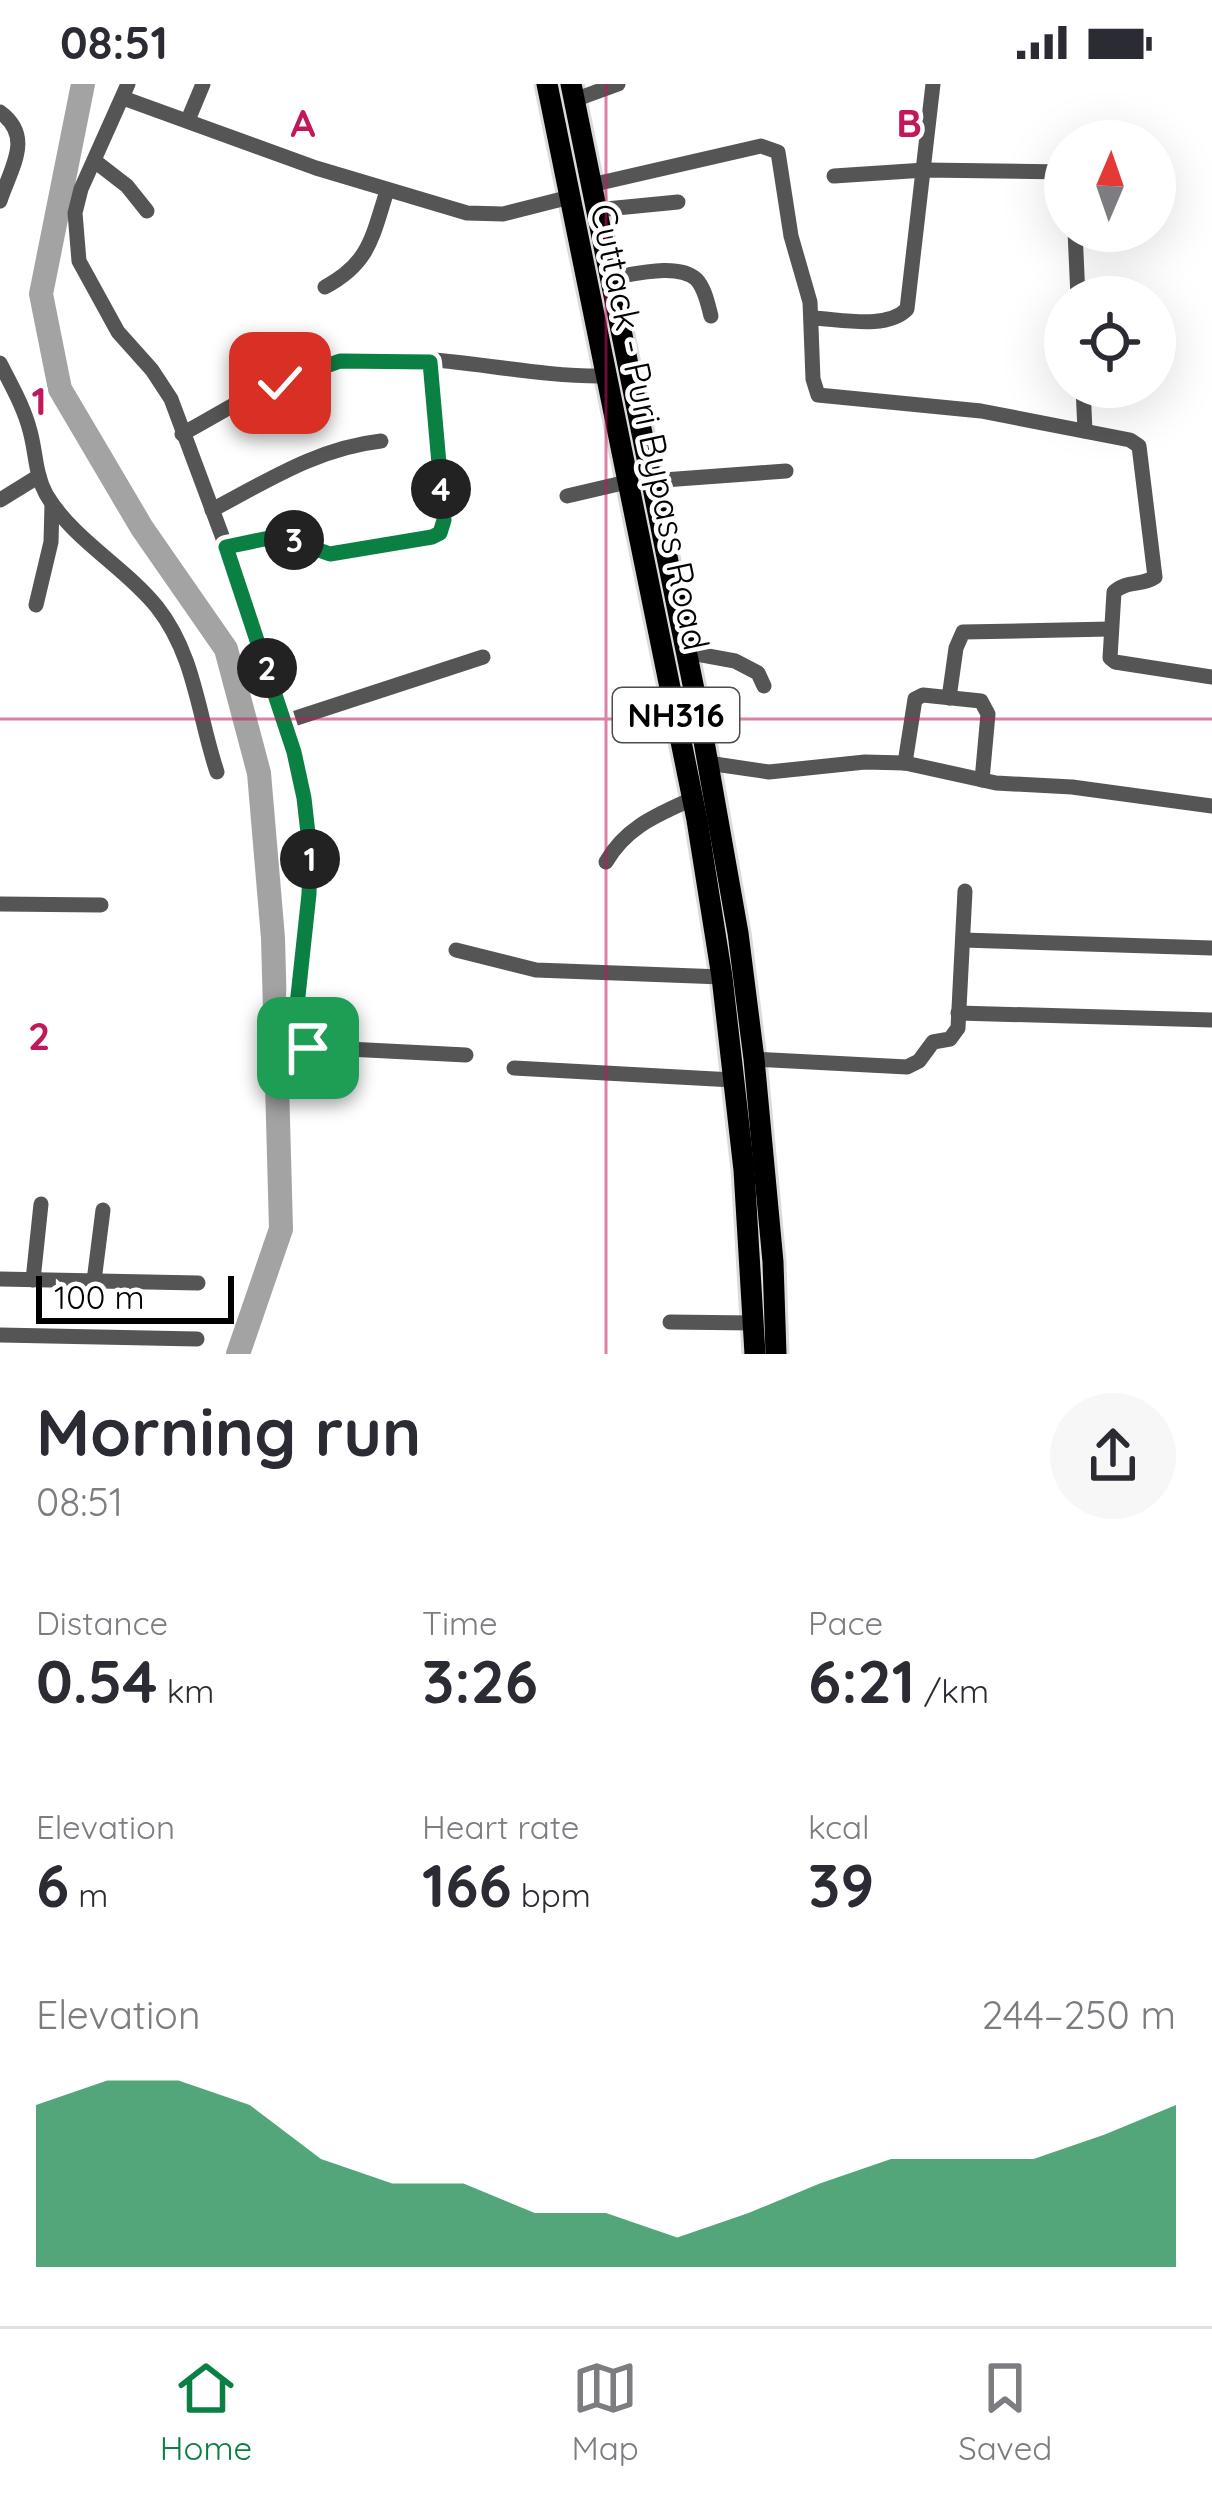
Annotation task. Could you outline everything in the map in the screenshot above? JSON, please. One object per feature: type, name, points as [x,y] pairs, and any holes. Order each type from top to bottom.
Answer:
[{"type":"highway","name":"Cuttack - Puri Bypass Road","points":[[547,84],[604,376],[686,652],[708,763],[754,1059],[776,1354]]},
{"type":"highway","name":"Cuttack - Puri Bypass Road","points":[[572,92],[609,278],[722,977],[744,1170],[755,1354]]},
{"type":"street","points":[[188,120],[203,84]]},
{"type":"street","points":[[572,92],[618,84]]},
{"type":"street","points":[[812,318],[895,319],[907,309],[933,84]]},
{"type":"street","points":[[466,1055],[298,1044],[294,1033],[297,979],[310,851],[304,798],[284,722],[171,399],[118,332],[79,261],[75,213],[81,189],[126,91],[188,120],[387,191],[486,215],[570,197]]},
{"type":"street","points":[[0,112],[15,123],[20,138],[0,201]]},
{"type":"street","points":[[591,185],[749,148],[770,147],[778,152],[791,236],[812,318],[813,379],[818,395],[981,411],[1130,440],[1143,454],[1155,577],[1122,584],[1114,592],[1108,647],[1115,662],[1212,676]]},
{"type":"street","points":[[95,162],[127,187],[147,211]]},
{"type":"street","points":[[834,176],[925,170],[1044,172]]},
{"type":"street","points":[[325,287],[350,274],[360,262],[387,191]]},
{"type":"street","points":[[596,210],[678,202]]},
{"type":"street","points":[[609,278],[685,274],[702,286],[711,316]]},
{"type":"street","points":[[182,434],[310,369],[358,359],[604,376]]},
{"type":"street","points":[[226,547],[279,536],[314,551],[344,554],[440,533],[444,520],[430,362]]},
{"type":"street","points":[[0,363],[30,431],[39,476],[52,504],[149,598],[169,624],[195,679],[201,721],[217,772]]},
{"type":"street","points":[[1083,408],[1084,431]]},
{"type":"street","points":[[212,510],[332,449],[381,441]]},
{"type":"street","points":[[567,496],[639,482],[786,471]]},
{"type":"street","points":[[0,500],[39,476]]},
{"type":"street","points":[[36,605],[51,542],[52,504]]},
{"type":"street","points":[[949,698],[962,632],[1110,629]]},
{"type":"street","points":[[686,652],[735,661],[758,673],[764,686]]},
{"type":"street","points":[[284,722],[483,657]]},
{"type":"street","points":[[905,764],[915,699],[923,695],[981,701],[987,708],[982,780]]},
{"type":"street","points":[[708,763],[769,772],[865,762],[905,764],[982,780],[1095,789],[1212,806]]},
{"type":"street","points":[[606,862],[630,830],[692,799]]},
{"type":"street","points":[[754,1059],[907,1067],[919,1061],[926,1047],[956,1034],[965,891]]},
{"type":"street","points":[[0,904],[100,905]]},
{"type":"street","points":[[963,940],[1212,948]]},
{"type":"street","points":[[456,950],[536,970],[722,977]]},
{"type":"street","points":[[958,1013],[1212,1020]]},
{"type":"street","points":[[514,1068],[734,1080]]},
{"type":"street","points":[[33,1280],[40,1204]]},
{"type":"street","points":[[94,1281],[104,1210]]},
{"type":"street","points":[[0,1280],[198,1283]]},
{"type":"street","points":[[670,1322],[753,1323]]},
{"type":"street","points":[[0,1335],[196,1339]]},
{"type":"waterway","points":[[83,84],[41,294],[60,389],[142,528],[226,649],[259,773],[273,938],[281,1229],[238,1354]]},
{"type":"route","points":[[280,383],[340,361],[430,362],[444,520],[440,533],[432,537],[344,554],[314,551],[279,536],[226,547],[294,752],[304,798],[309,894],[294,1033],[298,1044],[308,1048]]}]
